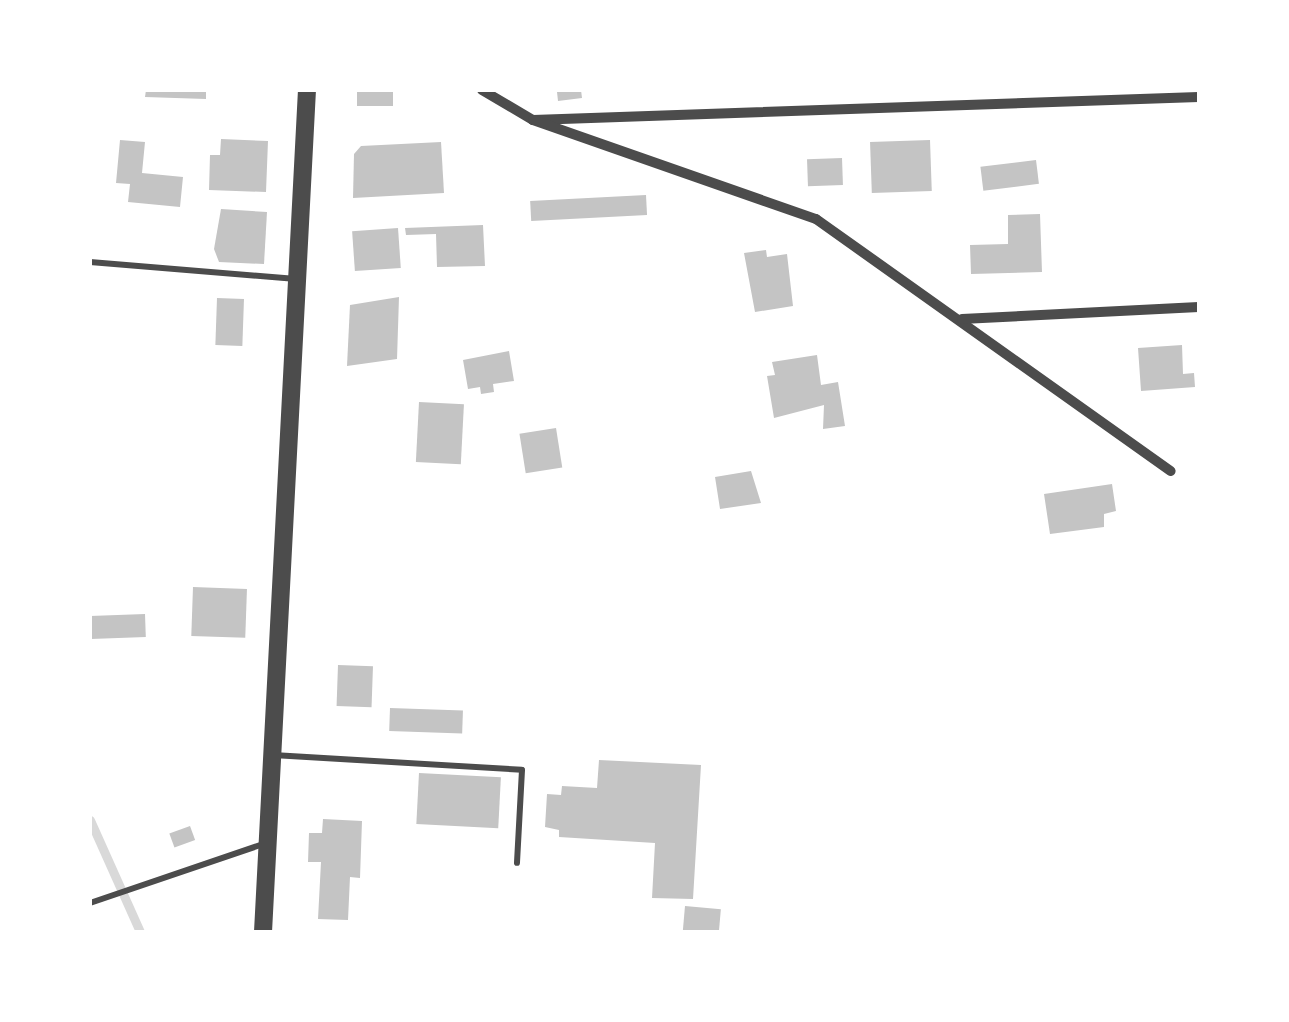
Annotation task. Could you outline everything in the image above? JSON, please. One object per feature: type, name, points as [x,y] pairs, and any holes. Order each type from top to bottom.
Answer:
[{"type":"street","points":[[263,932],[307,90]]},
{"type":"street","points":[[482,90],[533,120],[816,219],[1171,471]]},
{"type":"street","points":[[533,120],[1199,97]]},
{"type":"street","points":[[962,319],[1199,307]]},
{"type":"lane","points":[[90,262],[298,279]]},
{"type":"lane","points":[[272,755],[522,770],[517,864]]},
{"type":"lane","points":[[90,902],[144,881],[268,844]]},
{"type":"building","points":[[146,90],[206,90],[206,99],[145,97]]},
{"type":"building","points":[[357,90],[393,90],[393,106],[357,106]]},
{"type":"building","points":[[538,90],[581,90],[582,98],[558,101],[557,92]]},
{"type":"building","points":[[221,139],[268,141],[266,192],[209,190],[210,155],[220,155]]},
{"type":"building","points":[[120,140],[145,142],[142,173],[183,177],[180,207],[128,202],[130,184],[116,183]]},
{"type":"building","points":[[930,140],[932,191],[872,193],[870,142]]},
{"type":"building","points":[[441,142],[444,193],[353,198],[354,154],[361,146]]},
{"type":"building","points":[[842,158],[843,185],[808,186],[807,159]]},
{"type":"building","points":[[1036,160],[1039,184],[983,191],[980,167]]},
{"type":"building","points":[[646,195],[647,215],[531,221],[530,201]]},
{"type":"building","points":[[221,209],[267,212],[264,264],[219,262],[214,249]]},
{"type":"building","points":[[1040,214],[1042,272],[971,274],[970,245],[1008,244],[1008,215]]},
{"type":"building","points":[[483,225],[485,266],[437,267],[436,234],[406,235],[405,228]]},
{"type":"building","points":[[398,228],[401,268],[355,271],[352,231]]},
{"type":"building","points":[[766,250],[767,257],[787,254],[793,306],[755,312],[744,253]]},
{"type":"building","points":[[399,297],[397,359],[347,366],[350,305]]},
{"type":"building","points":[[217,298],[244,299],[242,346],[215,345]]},
{"type":"building","points":[[1182,345],[1183,374],[1194,373],[1195,387],[1141,391],[1138,348]]},
{"type":"building","points":[[509,351],[514,381],[493,384],[494,392],[481,394],[480,387],[468,389],[463,360]]},
{"type":"building","points":[[817,355],[821,385],[838,382],[845,426],[823,429],[824,405],[774,418],[767,376],[775,375],[772,362]]},
{"type":"building","points":[[419,402],[464,404],[461,464],[416,462]]},
{"type":"building","points":[[556,428],[562,468],[526,473],[519,434]]},
{"type":"building","points":[[751,471],[761,503],[720,509],[715,477]]},
{"type":"building","points":[[1112,484],[1116,511],[1104,514],[1104,527],[1050,534],[1044,494]]},
{"type":"building","points":[[193,587],[247,589],[245,638],[191,636]]},
{"type":"building","points":[[145,614],[146,637],[91,639],[90,616]]},
{"type":"building","points":[[338,665],[373,666],[372,707],[337,706]]},
{"type":"building","points":[[390,708],[463,711],[462,734],[389,731]]},
{"type":"building","points":[[599,760],[701,765],[693,899],[652,898],[655,843],[559,837],[559,830],[545,827],[547,794],[561,795],[562,786],[597,788]]},
{"type":"building","points":[[419,773],[501,777],[498,828],[416,824]]},
{"type":"building","points":[[323,819],[362,821],[360,878],[350,877],[348,920],[318,919],[321,862],[308,862],[309,833],[322,833]]},
{"type":"building","points":[[190,826],[195,840],[174,848],[169,834]]},
{"type":"building","points":[[685,906],[721,909],[719,932],[683,932]]},
{"type":"waterway","points":[[90,820],[140,932]]}]
